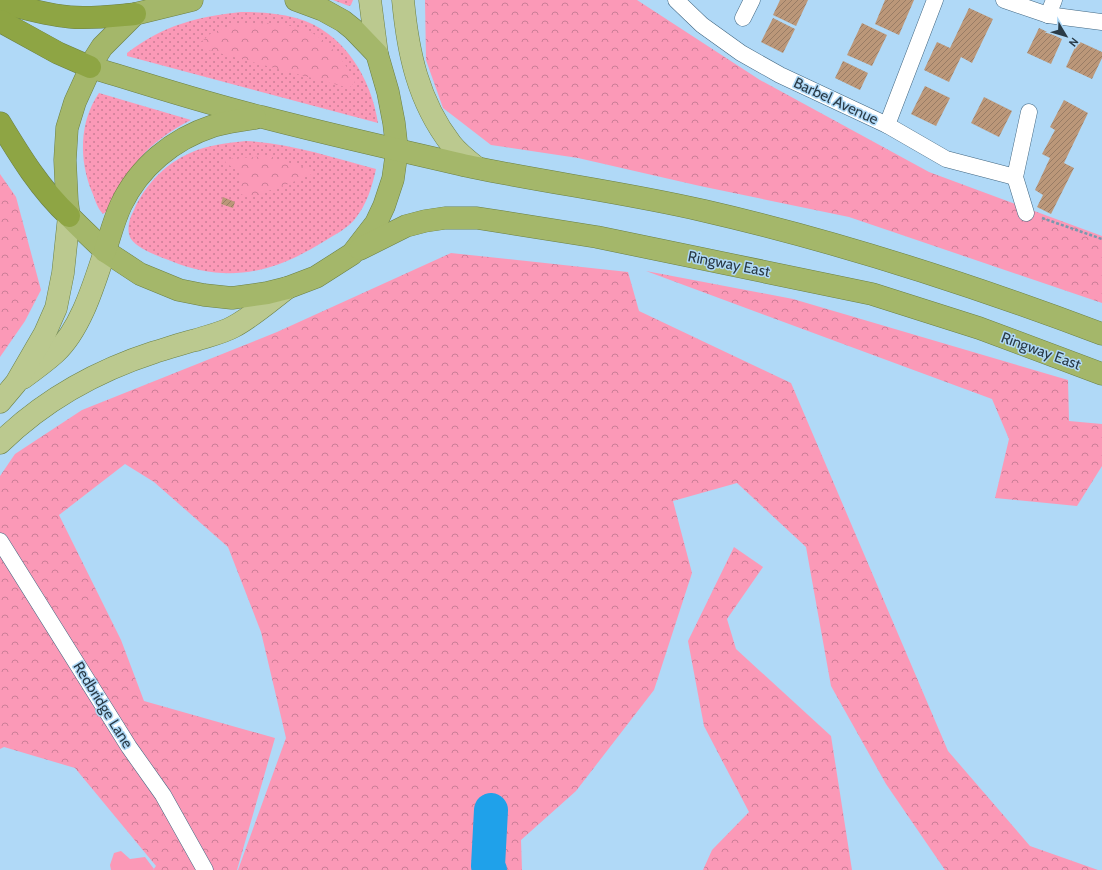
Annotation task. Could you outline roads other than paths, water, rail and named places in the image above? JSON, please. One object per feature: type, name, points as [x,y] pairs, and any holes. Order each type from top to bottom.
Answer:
[{"type":"highway","points":[[0,2],[71,17],[105,16],[141,7],[192,0]]},
{"type":"highway","points":[[296,0],[323,10],[343,22],[353,29],[377,54],[390,102],[397,150],[393,179],[380,216],[352,254]]},
{"type":"highway","points":[[69,216],[65,178],[67,128],[75,102],[90,67],[102,47],[141,7]]},
{"type":"highway","points":[[0,22],[58,53],[90,67],[260,117],[476,168],[703,211],[784,231],[942,278],[1102,334]]},
{"type":"highway","points":[[105,251],[116,218],[127,194],[147,167],[158,157],[179,141],[201,131],[228,123],[260,117]]},
{"type":"highway","points":[[0,123],[40,185],[54,203],[69,216]]},
{"type":"highway","name":"Ringway East","points":[[69,216],[105,251],[135,271],[154,281],[179,290],[204,295],[232,298],[267,293],[287,288],[316,276],[391,232],[406,226],[425,221],[463,218],[505,222],[597,237],[872,294],[979,328],[1102,374]]},
{"type":"main road","points":[[370,0],[377,54]]},
{"type":"main road","points":[[403,0],[405,23],[413,66],[428,109],[452,145],[476,168]]},
{"type":"main road","points":[[0,402],[16,383],[45,333],[56,308],[63,273],[69,216]]},
{"type":"main road","points":[[16,383],[40,366],[56,352],[68,337],[86,303],[105,251]]},
{"type":"main road","points":[[0,443],[39,410],[71,388],[124,363],[145,355],[217,334],[233,327],[287,288]]},
{"type":"street","name":"Barbel Avenue","points":[[676,0],[702,25],[740,53],[780,75],[887,125],[935,0]]},
{"type":"street","points":[[743,18],[752,0]]},
{"type":"street","points":[[1004,0],[1048,15],[1102,22]]},
{"type":"street","points":[[1048,15],[1054,0]]},
{"type":"street","points":[[1026,213],[1015,177],[1029,112]]},
{"type":"street","points":[[887,125],[946,160],[1015,177]]},
{"type":"street","name":"Redbridge Lane","points":[[0,541],[129,747],[163,795],[205,870]]},
{"type":"waterway","points":[[490,870],[488,866],[491,810]]}]
